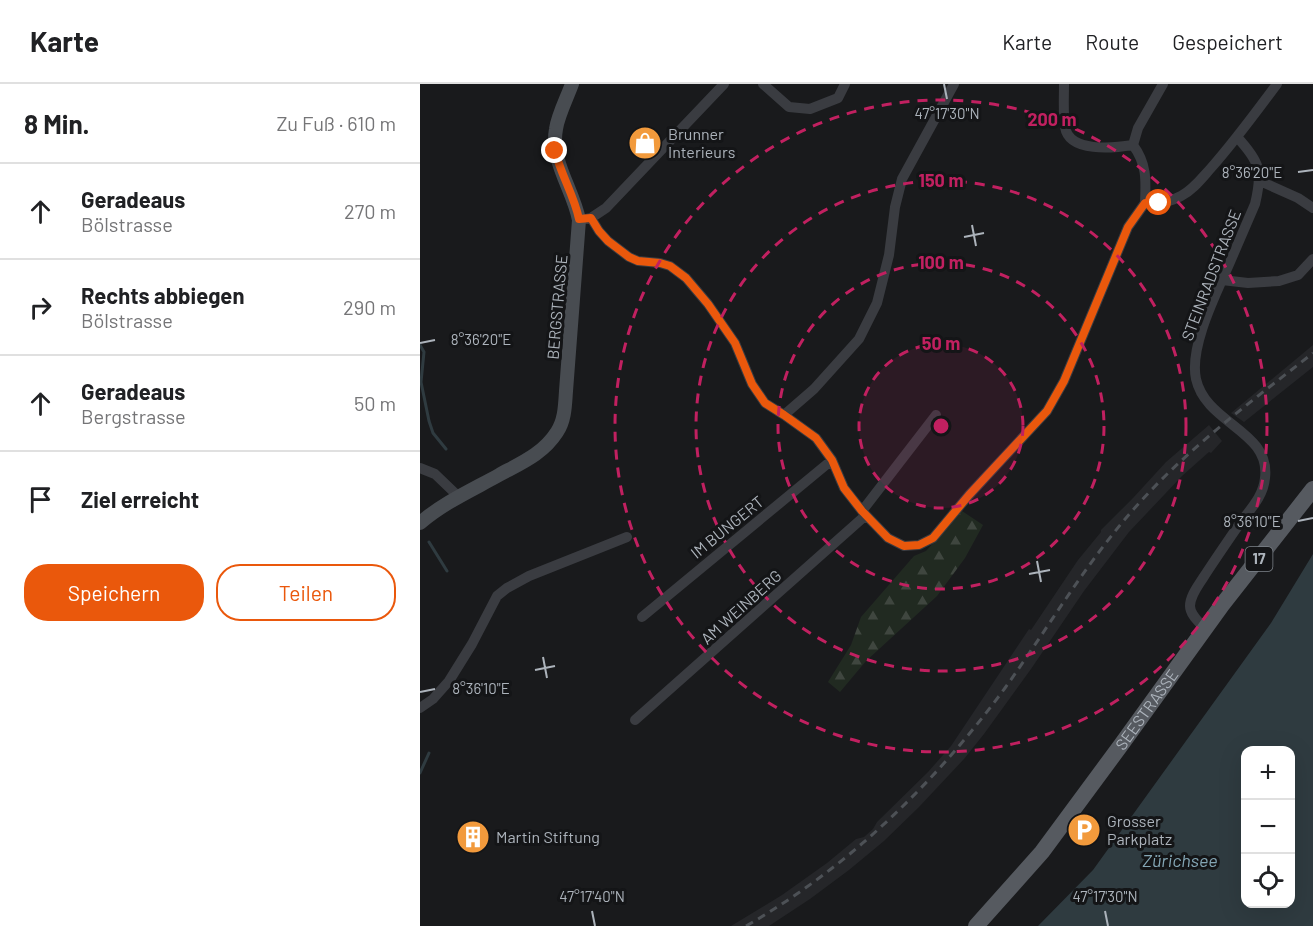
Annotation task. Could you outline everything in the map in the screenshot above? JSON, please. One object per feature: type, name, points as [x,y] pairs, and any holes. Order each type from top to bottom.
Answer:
[{"type":"main road","name":"SEESTRASSE","points":[[976,926],[1042,852],[1205,629],[1313,489]]},
{"type":"street","name":"BERGSTRASSE","points":[[420,523],[464,494],[535,456],[559,430],[564,415],[585,219],[577,207],[555,151],[556,126],[572,84]]},
{"type":"street","points":[[724,84],[606,208],[585,219],[629,257],[638,261],[670,266],[686,278],[735,343],[752,385],[765,403],[816,438],[832,460],[844,488],[864,513],[888,538],[904,546],[919,545],[933,538],[969,495],[1047,411],[1064,381],[1128,227],[1145,203],[1144,164],[1133,145],[1138,128],[1163,84]]},
{"type":"street","points":[[763,84],[789,107],[810,109],[838,98],[845,84]]},
{"type":"street","points":[[784,415],[814,388],[859,339],[877,303],[889,255],[895,207],[902,178],[954,84]]},
{"type":"street","points":[[1064,84],[1065,130],[1072,139],[1081,145],[1092,147],[1117,148],[1133,145]]},
{"type":"street","points":[[1145,203],[1159,203],[1175,199],[1191,190],[1238,137],[1277,84]]},
{"type":"street","points":[[1238,137],[1257,164],[1260,181],[1298,198],[1313,208]]},
{"type":"street","name":"STEINRADSTRASSE","points":[[1205,629],[1190,609],[1194,592],[1237,527],[1258,500],[1264,486],[1266,472],[1265,461],[1260,450],[1251,439],[1210,406],[1201,393],[1196,378],[1195,361],[1198,342],[1255,204],[1260,181]]},
{"type":"street","points":[[1222,280],[1248,283],[1279,281],[1298,275],[1313,259]]},
{"type":"street","name":"AM WEINBERG","points":[[636,720],[864,513],[936,415]]},
{"type":"street","name":"IM BUNGERT","points":[[642,617],[832,460]]},
{"type":"street","points":[[420,468],[435,474],[464,494]]},
{"type":"street","points":[[420,708],[433,699],[449,681],[472,644],[497,596],[529,576],[627,537]]},
{"type":"shaded area","points":[[1313,345],[1313,367],[1244,422],[1231,413]]},
{"type":"shaded area","points":[[1209,425],[1222,441],[1182,476],[1129,532],[1084,591],[984,734],[919,807],[884,841],[849,870],[769,926],[731,926],[782,895],[856,839],[864,837],[928,772],[951,746],[1029,629],[1031,630],[1101,530],[1166,462]]},
{"type":"green space","points":[[962,511],[983,525],[965,558],[937,596],[866,661],[840,692],[828,682],[851,645],[861,617],[914,556],[926,551]]},
{"type":"water","name":"Zürichsee","points":[[1313,554],[1313,926],[1038,926],[1093,870],[1271,623]]},
{"type":"waterway","points":[[420,345],[424,352],[421,382],[429,421],[433,433],[446,449]]},
{"type":"waterway","points":[[429,542],[447,571]]},
{"type":"waterway","points":[[420,773],[429,753]]},
{"type":"railway","points":[[746,926],[784,903],[855,850],[919,789],[978,723],[1005,688],[1079,580],[1126,518],[1192,451],[1313,353]]},
{"type":"place","name":"Brunner Interieurs","points":[[645,143]]},
{"type":"place","name":"Grosser Parkplatz","points":[[1084,830]]},
{"type":"place","name":"Martin Stiftung","points":[[473,837]]},
{"type":"route","points":[[555,151],[577,207],[579,219],[591,218],[608,241],[629,257],[638,261],[670,266],[686,278],[708,304],[735,343],[752,384],[765,403],[816,438],[832,460],[844,488],[862,511],[888,538],[904,546],[919,545],[933,538],[969,495],[1047,411],[1064,381],[1128,227],[1145,203],[1159,203]]}]
